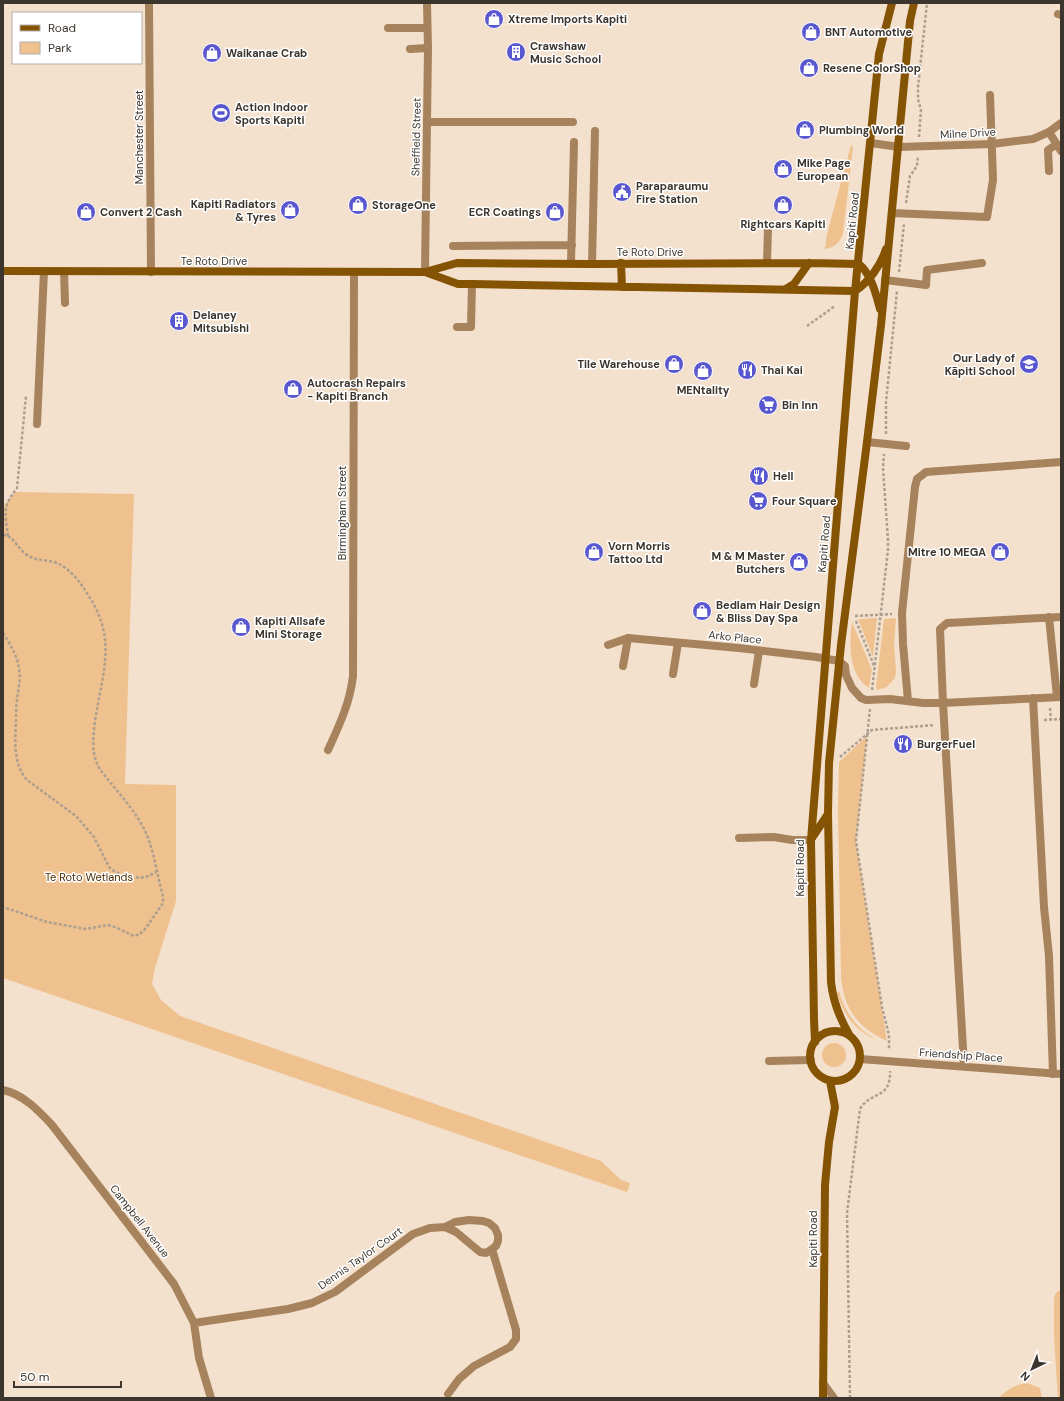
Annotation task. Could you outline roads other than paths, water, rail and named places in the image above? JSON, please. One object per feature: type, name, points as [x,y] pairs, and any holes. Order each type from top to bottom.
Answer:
[{"type":"main road","name":"Kapiti Road","points":[[815,1042],[813,1011],[811,840],[855,291],[859,264],[879,54],[892,3]]},
{"type":"main road","points":[[850,1036],[836,1007],[830,982],[831,942],[828,813],[829,763],[839,661],[882,317],[910,21],[914,3]]},
{"type":"main road","points":[[855,291],[869,278],[885,253],[889,239]]},
{"type":"main road","name":"Te Roto Drive","points":[[3,271],[424,272],[457,263],[859,264]]},
{"type":"main road","points":[[621,263],[622,287]]},
{"type":"main road","points":[[785,290],[794,284],[809,263]]},
{"type":"main road","points":[[859,264],[869,278],[878,300],[882,317]]},
{"type":"main road","name":"Te Roto Drive","points":[[424,272],[458,284],[855,291]]},
{"type":"main road","points":[[811,840],[828,813]]},
{"type":"main road","points":[[825,1033],[845,1033],[854,1040],[859,1048],[859,1066],[844,1080],[830,1081],[817,1073],[811,1060],[811,1050],[815,1042],[825,1033]]},
{"type":"main road","name":"Kapiti Road","points":[[823,1398],[825,1185],[834,1107],[830,1081]]},
{"type":"street","name":"Manchester Street","points":[[149,3],[151,272]]},
{"type":"street","name":"Sheffield Street","points":[[424,272],[428,48],[427,3]]},
{"type":"street","points":[[388,28],[428,28]]},
{"type":"street","points":[[410,48],[428,48]]},
{"type":"street","points":[[892,213],[987,217],[993,180],[990,95]]},
{"type":"street","points":[[427,122],[573,122]]},
{"type":"street","name":"Milne Drive","points":[[871,143],[899,147],[992,144],[1033,139],[1049,132],[1061,123]]},
{"type":"street","points":[[592,264],[595,131]]},
{"type":"street","points":[[1049,132],[1059,147],[1048,150],[1049,171]]},
{"type":"street","points":[[571,263],[574,142]]},
{"type":"street","points":[[767,263],[768,227]]},
{"type":"street","points":[[453,246],[572,245]]},
{"type":"street","points":[[885,280],[926,285],[927,270],[982,263]]},
{"type":"street","points":[[37,424],[44,271]]},
{"type":"street","points":[[64,271],[64,303]]},
{"type":"street","name":"Birmingham Street","points":[[328,750],[345,710],[352,687],[353,676],[354,272]]},
{"type":"street","points":[[457,328],[471,327],[472,284]]},
{"type":"street","points":[[867,442],[906,446]]},
{"type":"street","points":[[908,701],[902,613],[917,479],[926,472],[1061,462]]},
{"type":"street","points":[[964,1066],[942,703],[940,629],[946,623],[1061,617]]},
{"type":"street","points":[[839,661],[845,666],[846,675],[852,688],[861,698],[871,701],[890,699],[942,703],[1059,697],[1049,618]]},
{"type":"street","points":[[608,645],[628,638],[623,666]]},
{"type":"street","name":"Arko Place","points":[[628,638],[826,658],[839,661]]},
{"type":"street","points":[[673,674],[678,643]]},
{"type":"street","points":[[754,684],[758,651]]},
{"type":"street","points":[[1033,698],[1044,907],[1057,1074]]},
{"type":"street","points":[[739,838],[774,837],[792,840],[811,840]]},
{"type":"street","name":"Friendship Place","points":[[860,1059],[1057,1074]]},
{"type":"street","points":[[769,1061],[811,1060]]},
{"type":"street","name":"Campbell Avenue","points":[[3,1090],[9,1091],[24,1099],[39,1111],[52,1125],[174,1284],[194,1323],[199,1358],[211,1398]]},
{"type":"street","name":"Dennis Taylor Court","points":[[194,1323],[288,1309],[312,1303],[335,1292],[413,1234],[430,1228],[445,1227],[455,1222],[469,1220],[489,1223],[495,1228],[498,1235],[496,1246],[492,1249]]},
{"type":"street","points":[[445,1227],[456,1232],[480,1252],[486,1253],[492,1249],[516,1330],[516,1339],[510,1347],[474,1366],[459,1379],[448,1394]]},
{"type":"street","points":[[823,1383],[834,1398]]},
{"type":"place","name":"Xtreme Imports Kapiti","points":[[494,19]]},
{"type":"place","name":"BNT Automotive","points":[[811,32]]},
{"type":"place","name":"Crawshaw Music School","points":[[516,52]]},
{"type":"place","name":"Waikanae Crab","points":[[212,53]]},
{"type":"place","name":"Resene ColorShop","points":[[809,68]]},
{"type":"place","name":"Action Indoor Sports Kapiti","points":[[221,113]]},
{"type":"place","name":"Plumbing World","points":[[805,130]]},
{"type":"place","name":"Mike Page European","points":[[783,169]]},
{"type":"place","name":"Paraparaumu Fire Station","points":[[622,192]]},
{"type":"place","name":"StorageOne","points":[[358,205]]},
{"type":"place","name":"Rightcars Kapiti","points":[[783,205]]},
{"type":"place","name":"Kapiti Radiators & Tyres","points":[[290,210]]},
{"type":"place","name":"Convert 2 Cash","points":[[86,212]]},
{"type":"place","name":"ECR Coatings","points":[[555,212]]},
{"type":"place","name":"Delaney Mitsubishi","points":[[179,321]]},
{"type":"place","name":"Tile Warehouse","points":[[674,364]]},
{"type":"place","name":"Our Lady of Kāpiti School","points":[[1029,364]]},
{"type":"place","name":"Thai Kai","points":[[747,370]]},
{"type":"place","name":"MENtality","points":[[703,371]]},
{"type":"place","name":"Autocrash Repairs - Kapiti Branch","points":[[293,389]]},
{"type":"place","name":"Bin Inn","points":[[768,405]]},
{"type":"place","name":"Hell","points":[[759,476]]},
{"type":"place","name":"Four Square","points":[[758,501]]},
{"type":"place","name":"Vorn Morris Tattoo Ltd","points":[[594,552]]},
{"type":"place","name":"Mitre 10 MEGA","points":[[1000,552]]},
{"type":"place","name":"M & M Master Butchers","points":[[799,562]]},
{"type":"place","name":"Bedlam Hair Design & Bliss Day Spa","points":[[702,611]]},
{"type":"place","name":"Kapiti Allsafe Mini Storage","points":[[241,627]]},
{"type":"place","name":"BurgerFuel","points":[[903,744]]},
{"type":"park label","name":"Te Roto Wetlands","points":[[89,877]]}]
